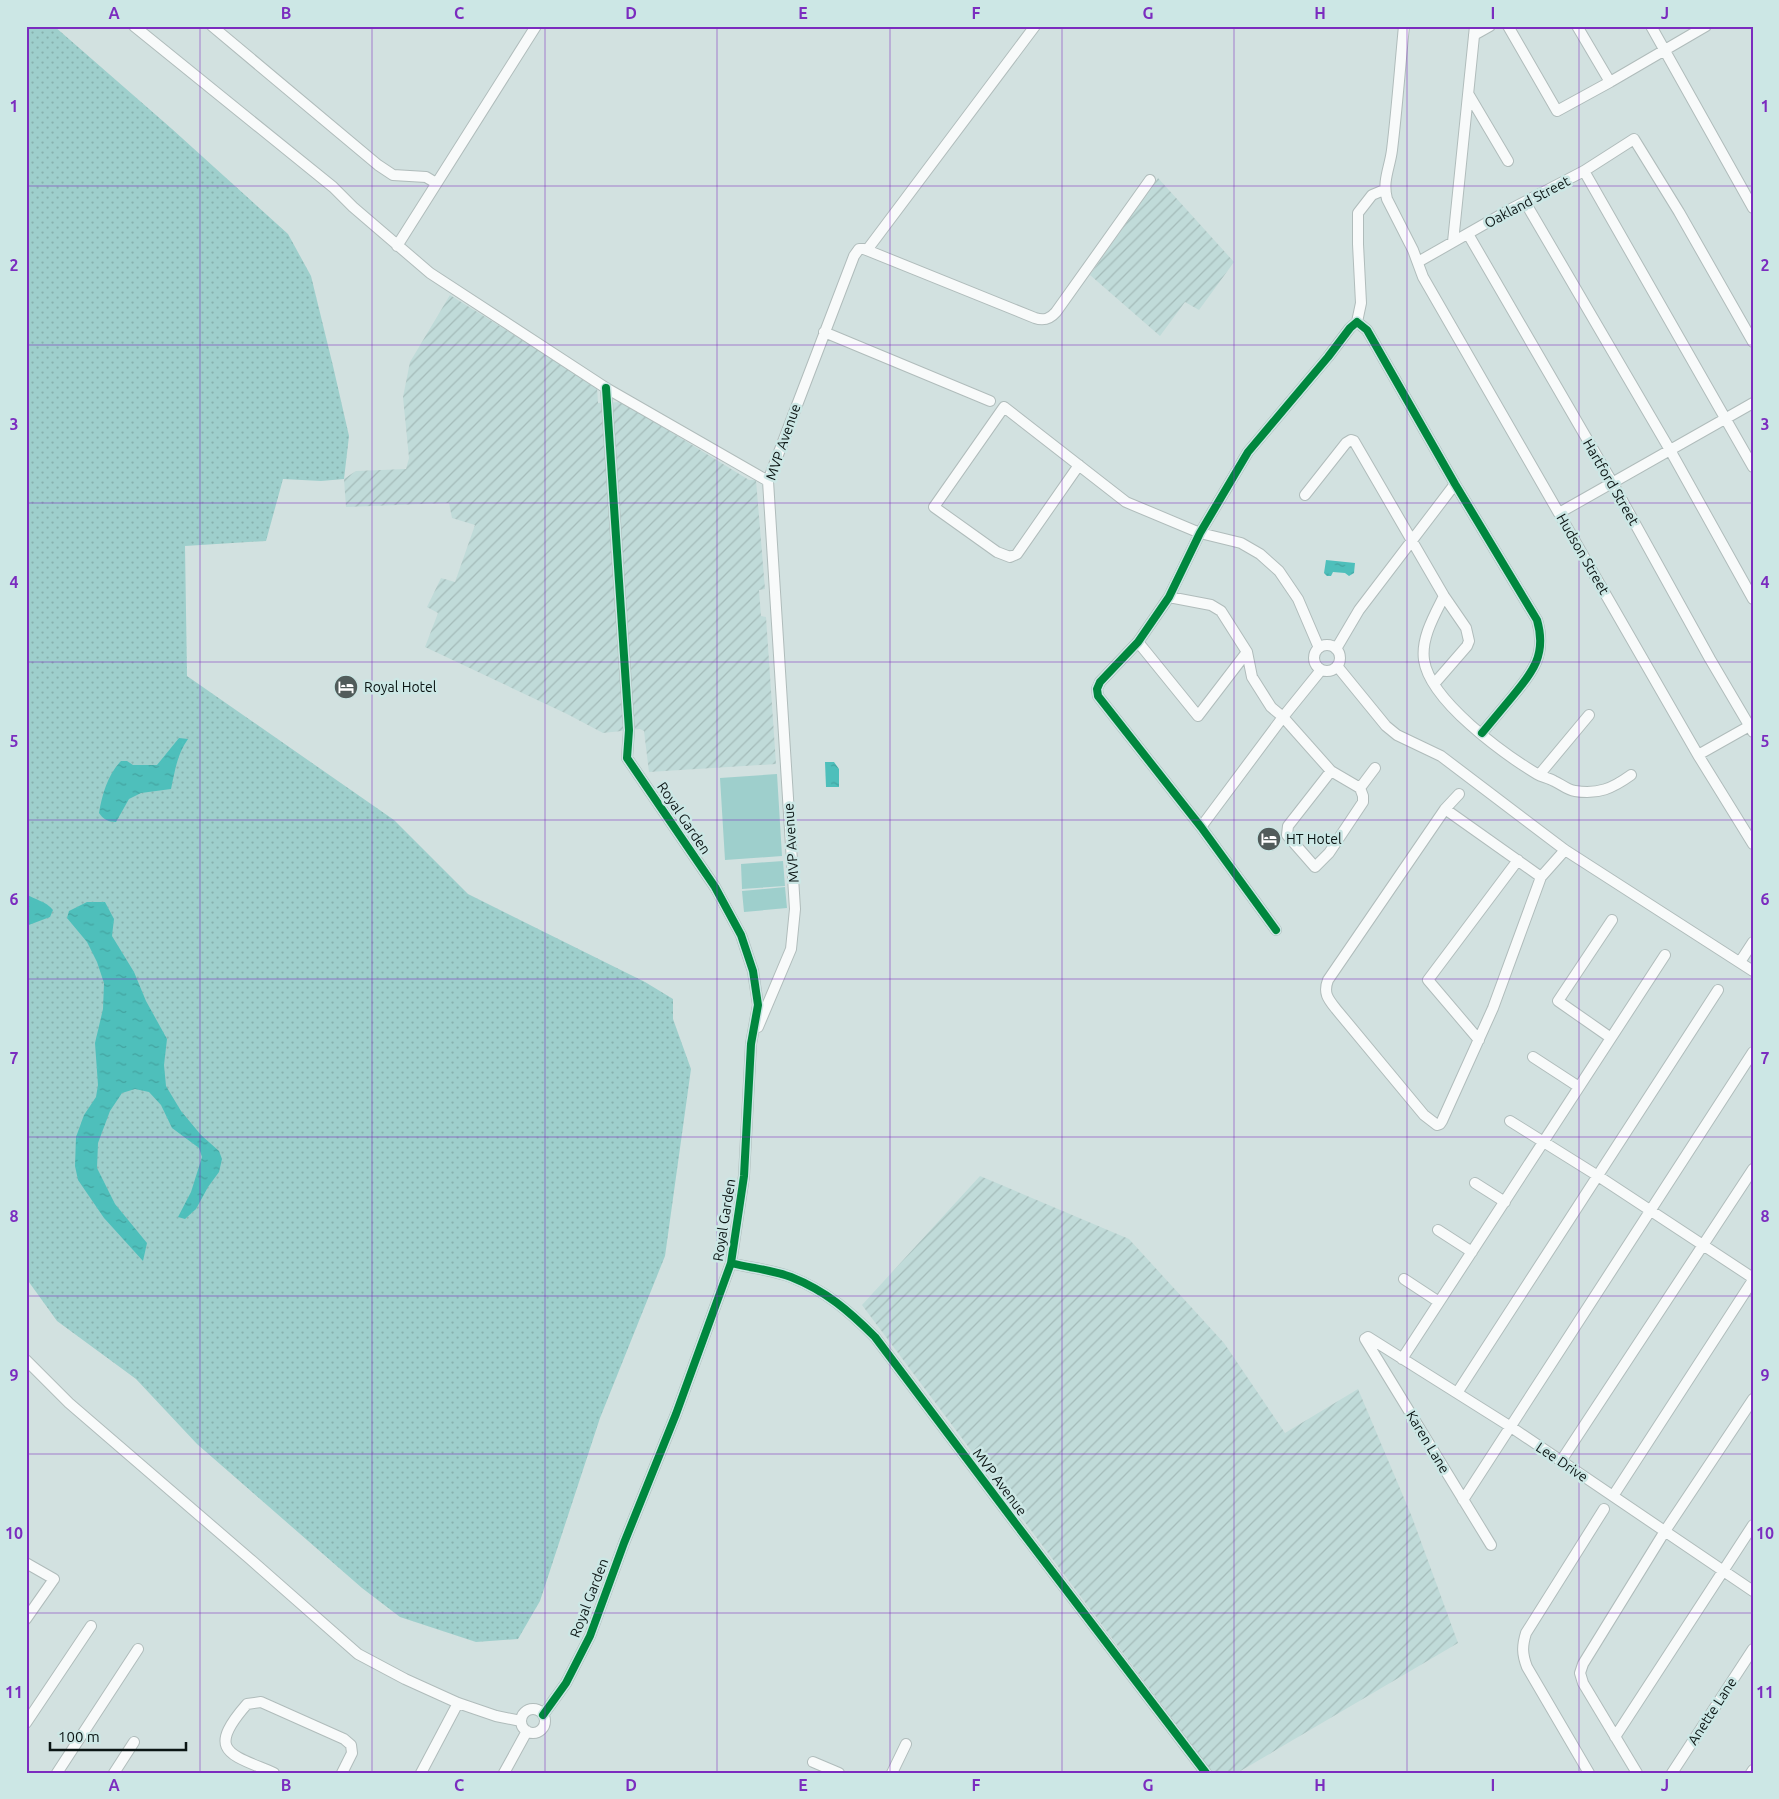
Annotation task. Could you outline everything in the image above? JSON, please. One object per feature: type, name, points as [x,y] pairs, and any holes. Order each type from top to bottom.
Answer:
[{"type":"street","points":[[134,26],[333,187],[397,246],[430,273],[606,388],[768,481]]},
{"type":"street","points":[[212,26],[378,165],[394,175],[426,177],[436,183]]},
{"type":"street","points":[[397,246],[536,26]]},
{"type":"street","points":[[1035,26],[867,250],[1040,320],[1049,319],[1056,312],[1150,180]]},
{"type":"street","points":[[1276,930],[1201,827],[1098,696],[1096,689],[1100,682],[1138,642],[1169,598],[1200,533],[1248,452],[1350,328],[1358,322],[1361,303],[1358,213],[1372,195],[1384,190],[1384,181],[1392,151],[1404,26]]},
{"type":"street","points":[[1454,242],[1475,31],[1490,26]]},
{"type":"street","points":[[1508,26],[1557,111],[1706,26]]},
{"type":"street","points":[[1577,26],[1610,82]]},
{"type":"street","points":[[1651,26],[1753,208]]},
{"type":"street","points":[[1469,95],[1508,161]]},
{"type":"street","name":"Oakland Street","points":[[1418,262],[1584,171],[1634,140],[1679,212],[1753,342]]},
{"type":"street","points":[[1584,171],[1753,468]]},
{"type":"street","name":"Hudson Street","points":[[1384,190],[1418,262],[1423,277],[1698,755],[1753,844]]},
{"type":"street","points":[[1525,202],[1670,450],[1753,599]]},
{"type":"street","name":"Hartford Street","points":[[1468,234],[1612,482],[1705,651],[1752,727]]},
{"type":"street","name":"MVP Avenue","points":[[751,1044],[791,949],[795,909],[768,481],[856,251],[860,249],[867,250]]},
{"type":"street","points":[[1358,322],[1367,330],[1455,484],[1537,620],[1540,638],[1538,656],[1531,673],[1482,733]]},
{"type":"street","points":[[824,332],[990,401]]},
{"type":"street","name":"Royal Garden","points":[[543,1715],[566,1683],[590,1636],[624,1543],[676,1414],[731,1263],[744,1176],[751,1044],[758,1005],[754,971],[741,934],[715,887],[627,758],[629,730],[606,388]]},
{"type":"street","points":[[1559,513],[1753,402]]},
{"type":"street","points":[[1079,465],[1017,554],[1010,558],[997,552],[934,507],[1004,407],[1079,465],[1126,502],[1200,533],[1241,543],[1260,554],[1279,572],[1298,599],[1319,648]]},
{"type":"street","points":[[1305,495],[1346,443],[1351,440],[1354,441],[1444,596],[1466,628],[1469,641],[1464,651],[1434,684]]},
{"type":"street","points":[[1336,649],[1359,610],[1455,484]]},
{"type":"street","points":[[1444,596],[1430,626],[1424,652],[1425,664],[1434,684],[1455,711],[1513,758],[1539,775],[1553,780],[1570,790],[1590,792],[1614,787],[1631,775]]},
{"type":"street","points":[[1169,598],[1216,607],[1226,617],[1247,652],[1252,677],[1271,706],[1330,771],[1360,788],[1363,796],[1362,802],[1317,869],[1287,835],[1288,826],[1330,771]]},
{"type":"street","points":[[1138,642],[1198,716],[1247,652]]},
{"type":"street","points":[[1330,646],[1336,649],[1340,656],[1337,666],[1328,672],[1321,670],[1315,664],[1314,655],[1319,648],[1330,646]]},
{"type":"street","points":[[1337,666],[1386,726],[1397,735],[1441,756],[1565,850],[1753,970]]},
{"type":"street","points":[[1201,827],[1283,717],[1321,670]]},
{"type":"street","points":[[1539,775],[1588,715]]},
{"type":"street","points":[[1698,755],[1752,727]]},
{"type":"street","points":[[1360,788],[1375,768]]},
{"type":"street","points":[[1459,794],[1445,809],[1328,980],[1325,992],[1336,1009],[1424,1115],[1437,1125],[1442,1121],[1493,1008],[1541,877],[1565,850]]},
{"type":"street","points":[[1445,809],[1541,877]]},
{"type":"street","points":[[1479,1040],[1428,980],[1518,860]]},
{"type":"street","points":[[1611,1038],[1558,1001],[1612,920]]},
{"type":"street","points":[[1740,962],[1750,946]]},
{"type":"street","points":[[1402,1359],[1665,956]]},
{"type":"street","points":[[1457,1393],[1718,990]]},
{"type":"street","points":[[1463,1500],[1753,1052]]},
{"type":"street","points":[[1533,1057],[1579,1087]]},
{"type":"street","points":[[1510,1121],[1651,1210],[1753,1279],[1613,1496]]},
{"type":"street","points":[[1561,1461],[1753,1169]]},
{"type":"street","points":[[1475,1183],[1505,1202]]},
{"type":"street","points":[[1438,1230],[1472,1252]]},
{"type":"street","name":"MVP Avenue","points":[[731,1263],[790,1277],[825,1294],[847,1309],[875,1337],[1206,1773]]},
{"type":"street","points":[[1404,1279],[1439,1302]]},
{"type":"street","name":"Lee Drive","points":[[1367,1338],[1511,1427],[1753,1591]]},
{"type":"street","name":"Karen Lane","points":[[1367,1338],[1491,1546]]},
{"type":"street","points":[[26,1360],[69,1403],[358,1654],[405,1679],[458,1703],[496,1716],[521,1721]]},
{"type":"street","points":[[1637,1773],[1583,1683],[1580,1674],[1583,1664],[1665,1531],[1753,1399]]},
{"type":"street","points":[[1589,1773],[1527,1667],[1522,1654],[1526,1633],[1604,1509]]},
{"type":"street","points":[[1615,1736],[1753,1525]]},
{"type":"street","points":[[26,1563],[54,1579],[26,1619]]},
{"type":"street","points":[[26,1723],[91,1626]]},
{"type":"street","points":[[57,1773],[138,1649]]},
{"type":"street","name":"Anette Lane","points":[[1672,1773],[1753,1649]]},
{"type":"street","points":[[274,1773],[235,1756],[224,1744],[230,1726],[247,1704],[261,1702],[344,1739],[351,1745],[352,1753],[342,1773]]},
{"type":"street","points":[[422,1773],[458,1703]]},
{"type":"street","points":[[537,1709],[543,1715],[543,1728],[535,1732],[527,1731],[522,1726],[521,1721],[524,1712],[537,1709]]},
{"type":"street","points":[[504,1773],[527,1731]]},
{"type":"street","points":[[114,1773],[134,1742]]},
{"type":"street","points":[[892,1773],[906,1744]]},
{"type":"street","points":[[813,1762],[839,1773]]},
{"type":"shaded area","points":[[26,26],[54,26],[172,129],[288,234],[311,276],[349,436],[344,479],[321,481],[283,479],[266,541],[185,546],[187,676],[394,820],[468,894],[645,982],[673,999],[673,1019],[691,1069],[665,1256],[600,1418],[540,1601],[518,1639],[476,1642],[400,1617],[362,1588],[197,1444],[136,1379],[57,1321],[26,1278]]},
{"type":"shaded area","points":[[1158,178],[1234,262],[1199,310],[1185,302],[1160,336],[1090,275]]},
{"type":"shaded area","points":[[450,295],[597,387],[598,403],[622,402],[749,480],[756,480],[765,589],[759,590],[761,616],[766,617],[776,764],[649,772],[644,731],[640,729],[603,733],[425,647],[438,613],[427,607],[441,578],[455,582],[475,525],[452,518],[449,503],[346,507],[344,479],[356,471],[406,469],[409,458],[403,397],[410,362]]},
{"type":"shaded area","points":[[777,774],[782,856],[725,860],[720,778]]},
{"type":"shaded area","points":[[783,861],[785,886],[742,889],[741,864]]},
{"type":"shaded area","points":[[785,887],[787,908],[744,912],[742,891]]},
{"type":"shaded area","points":[[980,1176],[1129,1239],[1224,1343],[1285,1433],[1358,1389],[1412,1517],[1458,1643],[1237,1773],[1213,1773],[862,1305]]},
{"type":"water","points":[[1326,560],[1355,563],[1354,573],[1349,576],[1345,573],[1333,572],[1331,576],[1327,576],[1324,573]]},
{"type":"water","points":[[179,738],[188,739],[179,757],[171,789],[141,793],[129,799],[116,822],[108,821],[102,817],[99,813],[104,792],[116,766],[121,761],[127,761],[133,765],[157,765]]},
{"type":"water","points":[[825,762],[834,762],[839,769],[839,787],[826,787]]},
{"type":"water","points":[[26,894],[50,907],[53,910],[50,917],[26,926]]},
{"type":"water","points":[[87,902],[105,902],[114,919],[112,936],[134,972],[146,1001],[167,1039],[164,1065],[166,1086],[181,1111],[201,1135],[219,1151],[222,1159],[219,1172],[196,1209],[185,1219],[178,1217],[191,1192],[202,1157],[199,1148],[172,1128],[161,1105],[149,1092],[135,1089],[122,1093],[110,1111],[98,1143],[97,1168],[115,1204],[147,1243],[143,1261],[104,1218],[78,1180],[75,1166],[76,1137],[84,1115],[96,1097],[98,1085],[95,1043],[103,1009],[104,983],[97,962],[87,942],[67,918],[69,911]]},
{"type":"cycle path","points":[[1276,930],[1201,827],[1098,696],[1097,689],[1100,682],[1138,642],[1169,597],[1200,533],[1248,452],[1350,328],[1357,322],[1367,330],[1455,484],[1537,620],[1540,643],[1539,653],[1532,671],[1482,733]]},
{"type":"cycle path","points":[[543,1715],[566,1683],[590,1636],[624,1543],[676,1414],[731,1263],[744,1176],[751,1044],[758,1005],[753,971],[741,935],[715,887],[627,758],[629,730],[606,388]]},
{"type":"cycle path","points":[[731,1263],[777,1273],[804,1283],[836,1302],[875,1337],[1206,1773]]},
{"type":"place","name":"Royal Hotel","points":[[346,687]]},
{"type":"place","name":"HT Hotel","points":[[1269,839]]}]
